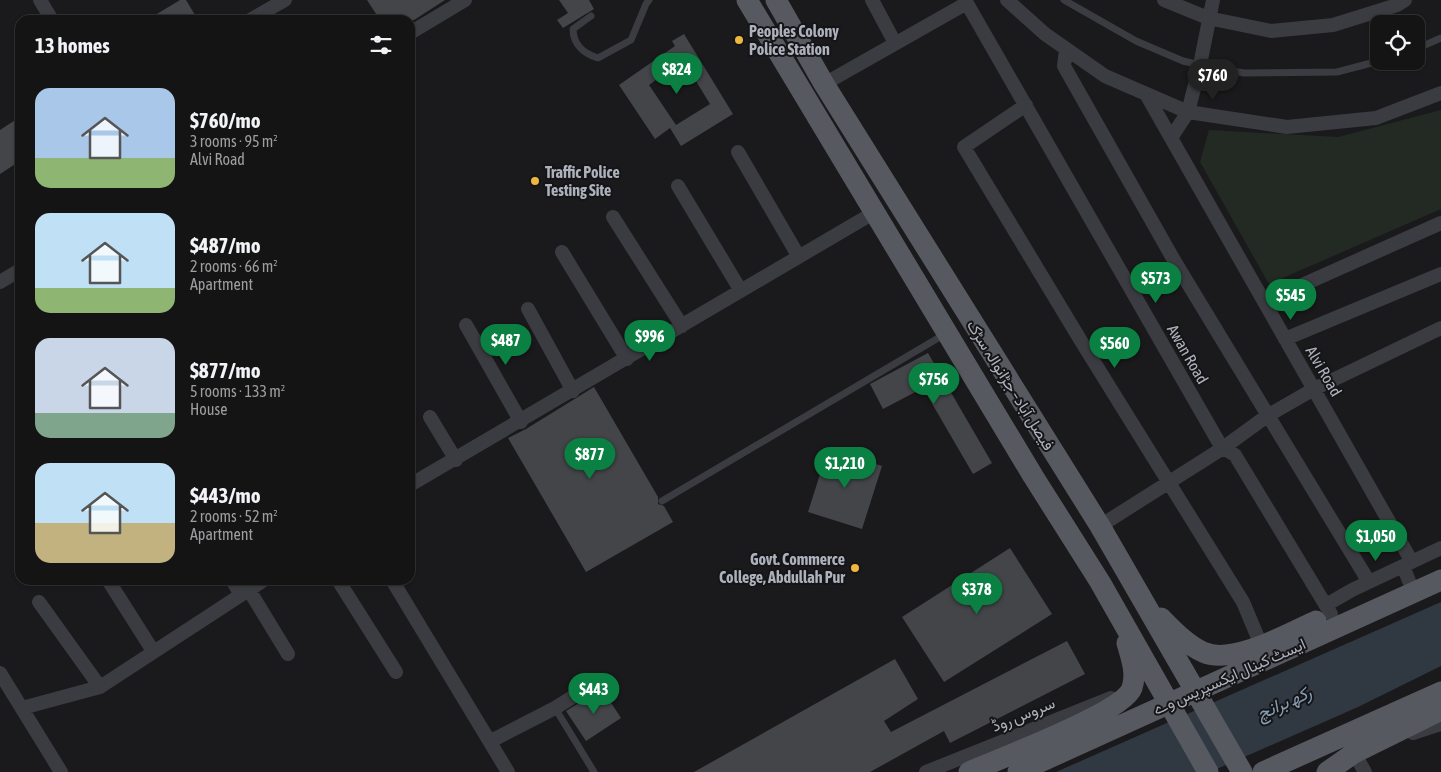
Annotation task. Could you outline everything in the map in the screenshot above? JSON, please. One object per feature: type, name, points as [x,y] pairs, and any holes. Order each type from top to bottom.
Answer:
[{"type":"main road","name":"فیصل آباد– جڑانوالہ سڑک","points":[[747,0],[1119,615],[1208,772]]},
{"type":"main road","name":"فیصل آباد– جڑانوالہ سڑک","points":[[776,0],[824,84],[1100,526],[1242,772]]},
{"type":"main road","points":[[1144,604],[1186,641],[1204,653],[1234,655],[1261,645],[1408,569],[1441,570]]},
{"type":"main road","name":"ایسٹ کینال ایکسپریس وے","points":[[1018,772],[1441,580]]},
{"type":"main road","points":[[969,772],[1112,709],[1132,689],[1134,665],[1119,615]]},
{"type":"main road","points":[[1263,772],[1441,692]]},
{"type":"main road","points":[[1327,772],[1354,754],[1440,723]]},
{"type":"street","points":[[40,0],[49,15]]},
{"type":"street","points":[[259,15],[285,0]]},
{"type":"street","points":[[415,30],[465,0]]},
{"type":"street","points":[[872,0],[895,42]]},
{"type":"street","points":[[1007,0],[1045,34],[1106,76],[1188,112],[1287,127],[1376,118],[1441,93]]},
{"type":"street","points":[[1164,0],[1208,18],[1271,31],[1333,26],[1397,5],[1405,0]]},
{"type":"street","points":[[1171,138],[1188,112],[1213,0]]},
{"type":"street","points":[[824,84],[966,2]]},
{"type":"street","name":"Awan Road","points":[[966,2],[1223,448],[1235,455],[1329,609]]},
{"type":"street","points":[[1066,49],[1064,66],[1175,262],[1369,582]]},
{"type":"street","name":"Alvi Road","points":[[1146,94],[1314,389],[1408,569]]},
{"type":"street","points":[[1026,105],[964,148],[1243,602],[1261,645]]},
{"type":"street","points":[[738,152],[799,257]]},
{"type":"street","points":[[678,186],[741,291]]},
{"type":"street","points":[[415,482],[521,422],[875,212]]},
{"type":"street","points":[[613,217],[682,326]]},
{"type":"street","points":[[1264,302],[1441,223]]},
{"type":"street","points":[[562,252],[627,359]]},
{"type":"street","points":[[0,282],[15,273]]},
{"type":"street","points":[[1285,339],[1441,274]]},
{"type":"street","points":[[528,309],[573,391]]},
{"type":"street","points":[[466,325],[521,422]]},
{"type":"street","points":[[1100,526],[1223,448],[1267,416],[1314,389],[1441,328]]},
{"type":"street","points":[[430,417],[456,460]]},
{"type":"street","points":[[1329,609],[1369,582],[1408,569],[1441,548]]},
{"type":"street","points":[[111,585],[153,651]]},
{"type":"street","points":[[237,585],[245,592],[288,654]]},
{"type":"street","points":[[22,708],[100,687],[256,585]]},
{"type":"street","points":[[341,585],[396,672]]},
{"type":"street","points":[[395,585],[508,772]]},
{"type":"street","points":[[39,602],[100,687]]},
{"type":"street","points":[[0,672],[61,772]]},
{"type":"street","points":[[491,742],[554,708],[600,680]]},
{"type":"street","name":"سروس روڈ","points":[[926,772],[1132,689]]},
{"type":"street","points":[[1354,754],[1365,772]]},
{"type":"lane","points":[[591,16],[573,29],[573,37],[585,54],[598,58],[631,40],[649,0]]},
{"type":"lane","points":[[1064,0],[1136,42],[1183,61],[1200,65],[1244,74],[1337,72],[1370,64]]},
{"type":"lane","points":[[1425,45],[1441,38]]},
{"type":"lane","points":[[662,501],[947,332]]},
{"type":"lane","points":[[554,708],[594,772]]},
{"type":"shaded area","points":[[1441,110],[1441,209],[1269,284],[1200,162],[1209,130],[1338,137]]},
{"type":"water","name":"رکھ برانچ","points":[[1441,602],[1441,666],[1358,707],[1210,772],[1056,772]]},
{"type":"building","points":[[180,0],[186,0],[195,15],[155,15]]},
{"type":"building","points":[[367,0],[445,0],[415,19],[415,15],[377,15]]},
{"type":"building","points":[[559,0],[589,0],[594,9],[563,28],[557,20],[568,13]]},
{"type":"building","points":[[684,34],[733,114],[681,146],[670,128],[655,139],[619,85],[675,46],[672,41]],"holes":[[[683,60],[710,104],[676,125],[649,85]]]},
{"type":"building","points":[[15,120],[15,164],[0,174],[0,130]]},
{"type":"building","points":[[928,353],[992,463],[973,474],[923,388],[883,409],[870,384]]},
{"type":"building","points":[[594,387],[658,497],[658,504],[664,506],[673,522],[586,572],[508,438]]},
{"type":"building","points":[[828,449],[882,466],[862,529],[808,512]]},
{"type":"building","points":[[1010,548],[1052,614],[944,682],[902,617]]},
{"type":"building","points":[[1067,641],[1085,674],[950,743],[944,731],[870,772],[694,772],[895,659],[918,699],[884,721],[891,732]]},
{"type":"building","points":[[602,689],[621,718],[586,741],[566,711]]},
{"type":"place","name":"Peoples Colony Police Station","points":[[739,40]]},
{"type":"place","name":"Traffic Police Testing Site","points":[[535,181]]},
{"type":"place","name":"Govt. Commerce College, Abdullah Pur","points":[[855,568]]}]
